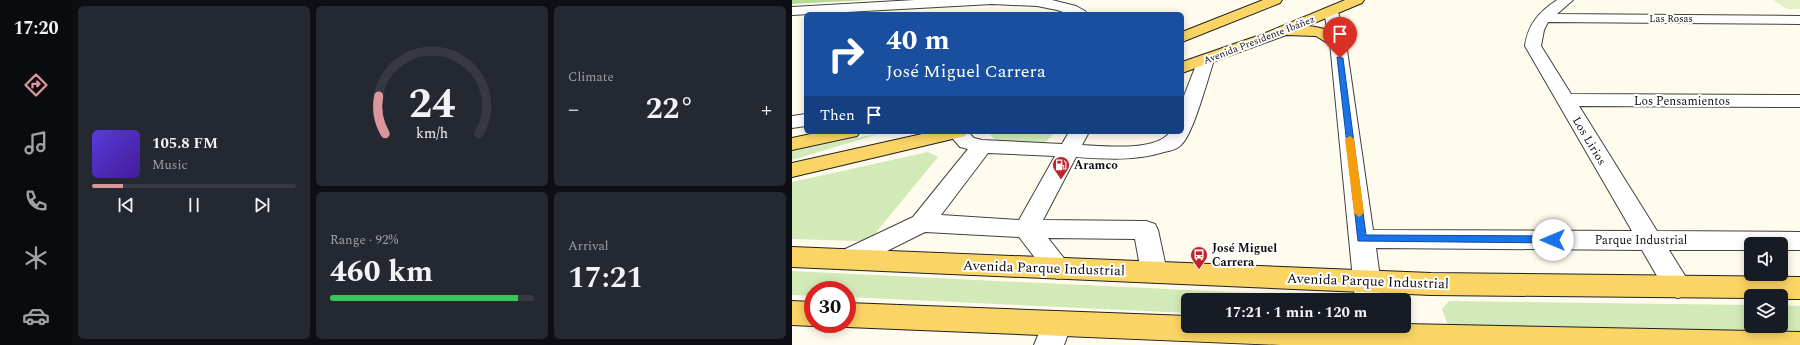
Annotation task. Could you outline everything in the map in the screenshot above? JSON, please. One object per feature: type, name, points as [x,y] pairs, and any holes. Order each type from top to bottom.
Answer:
[{"type":"main road","points":[[1184,36],[1275,0]]},
{"type":"main road","name":"Avenida Presidente Ibáñez","points":[[1184,67],[1279,34],[1330,6],[1357,0]]},
{"type":"main road","points":[[1279,34],[1316,31],[1331,37],[1338,44]]},
{"type":"main road","points":[[792,144],[840,134]]},
{"type":"main road","points":[[792,170],[948,134]]},
{"type":"main road","name":"Avenida Parque Industrial","points":[[793,258],[1154,272],[1368,291],[1446,285],[1800,288]]},
{"type":"main road","points":[[792,313],[804,314]]},
{"type":"main road","points":[[856,316],[1053,334],[1373,336],[1800,345]]},
{"type":"street","points":[[792,11],[992,0],[1024,1],[1058,5],[1077,12]]},
{"type":"street","name":"Los Lirios","points":[[1566,0],[1543,18],[1535,29],[1533,46],[1678,287]]},
{"type":"street","points":[[1330,6],[1338,44],[1368,291]]},
{"type":"street","name":"Las Rosas","points":[[1543,18],[1800,20]]},
{"type":"street","points":[[1184,121],[1206,60]]},
{"type":"street","name":"Los Pensamientos","points":[[1565,100],[1800,101]]},
{"type":"street","points":[[792,122],[804,120]]},
{"type":"street","points":[[959,134],[967,143],[982,146],[1074,141],[1119,152],[1145,151],[1163,146],[1174,141],[1179,134]]},
{"type":"street","points":[[1026,229],[1074,141]]},
{"type":"street","points":[[848,260],[922,223],[982,146]]},
{"type":"street","points":[[922,223],[1026,229],[1146,230],[1154,272]]},
{"type":"street","points":[[1026,229],[1058,269]]},
{"type":"street","name":"Parque Industrial","points":[[1362,239],[1800,241]]},
{"type":"green space","points":[[792,0],[868,0],[792,4]]},
{"type":"green space","points":[[1773,0],[1800,0],[1800,9],[1787,9]]},
{"type":"green space","points":[[876,134],[878,134],[792,160],[792,151]]},
{"type":"green space","points":[[1053,134],[1043,145],[996,141],[990,135]]},
{"type":"green space","points":[[928,152],[938,157],[873,236],[866,240],[858,241],[792,239],[792,182]]},
{"type":"green space","points":[[792,271],[1249,293],[1181,293],[1181,313],[856,297],[856,281],[804,281],[804,296],[792,295]]},
{"type":"green space","points":[[1449,301],[1744,305],[1744,330],[1455,326],[1447,323],[1442,309]]},
{"type":"green space","points":[[1788,305],[1800,306],[1800,331],[1788,331]]},
{"type":"slow traffic","points":[[1350,139],[1359,213]]},
{"type":"place","name":"Aramco","points":[[1061,180]]},
{"type":"place","name":"José Miguel Carrera","points":[[1199,270]]},
{"type":"route","points":[[1340,58],[1362,239],[1553,240]]}]
